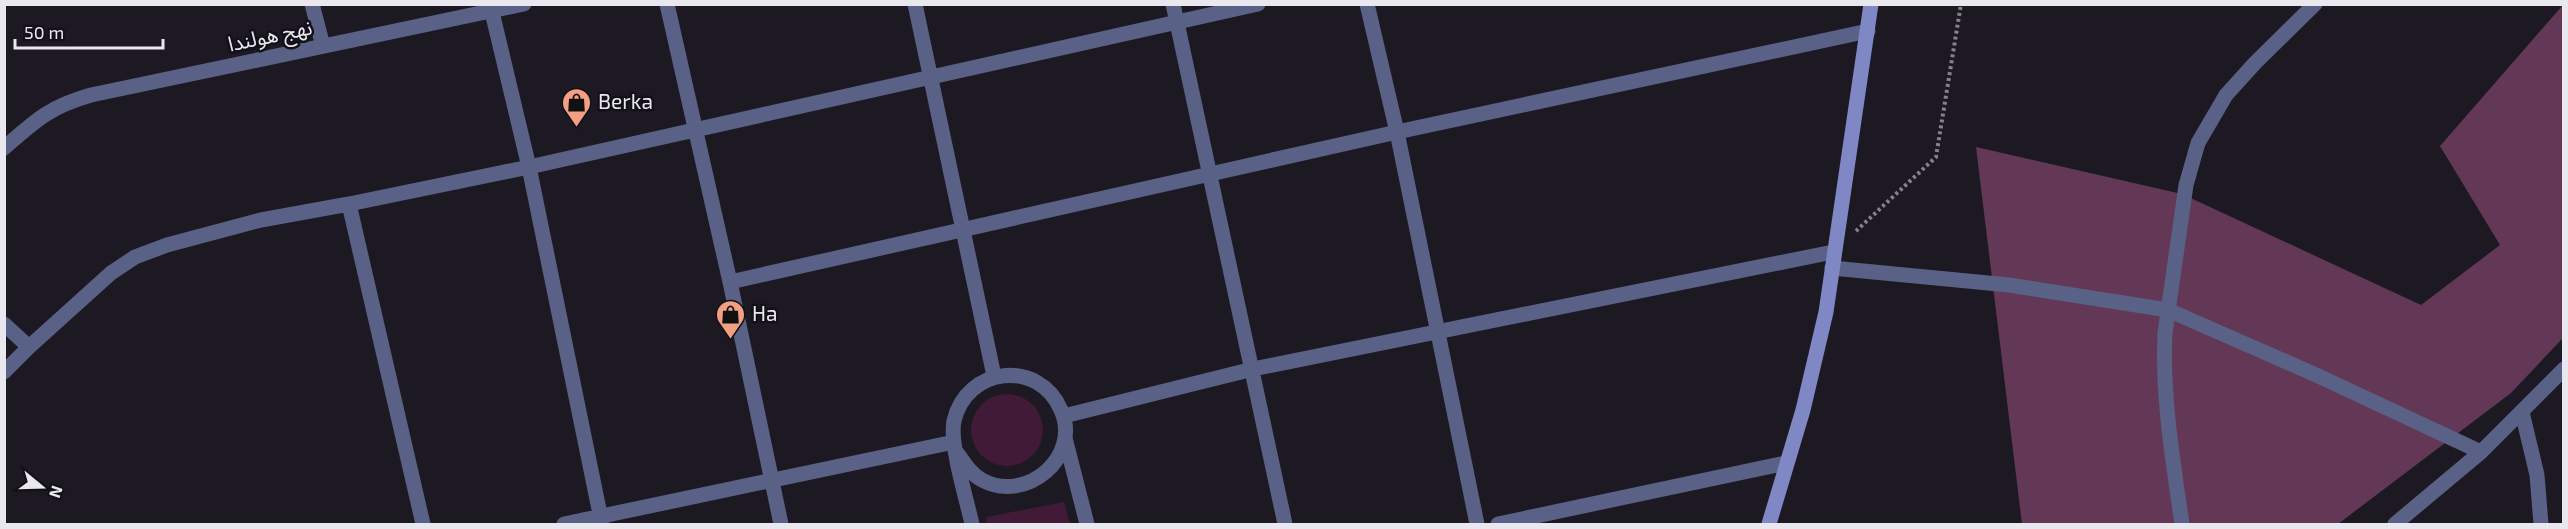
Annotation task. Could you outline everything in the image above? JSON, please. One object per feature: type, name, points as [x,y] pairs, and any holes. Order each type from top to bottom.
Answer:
[{"type":"street","points":[[312,4],[323,46]]},
{"type":"street","name":"نهج هولندا","points":[[4,148],[36,120],[62,103],[524,4]]},
{"type":"street","points":[[667,4],[730,282],[781,525]]},
{"type":"street","points":[[915,4],[994,376]]},
{"type":"street","points":[[1173,4],[1285,525]]},
{"type":"street","points":[[4,372],[111,273],[135,257],[168,245],[261,220],[529,167],[1258,4]]},
{"type":"street","points":[[1367,4],[1439,330],[1477,525]]},
{"type":"street","points":[[1769,525],[1816,359],[1832,268],[1871,4]]},
{"type":"street","points":[[2182,525],[2164,389],[2164,333],[2186,185],[2198,143],[2226,95],[2254,63],[2314,4]]},
{"type":"street","points":[[492,12],[529,167],[601,521]]},
{"type":"street","points":[[730,282],[1397,132],[1868,31]]},
{"type":"street","points":[[349,204],[423,525]]},
{"type":"street","points":[[1064,416],[1253,369],[1833,252]]},
{"type":"street","points":[[1832,268],[2009,285],[2168,310],[2314,374],[2481,452]]},
{"type":"street","points":[[4,324],[29,347]]},
{"type":"street","points":[[2395,525],[2481,452],[2564,369]]},
{"type":"street","points":[[972,525],[953,425],[957,408],[966,394],[979,383],[994,376],[1012,374],[1029,378],[1045,386],[1057,400],[1064,416],[1065,438],[1087,525]]},
{"type":"street","points":[[2522,412],[2537,475],[2541,525]]},
{"type":"street","points":[[956,448],[968,469],[982,480],[999,486],[1018,487],[1035,481],[1049,470],[1060,455],[1065,438]]},
{"type":"street","points":[[564,525],[601,521],[771,481],[956,448]]},
{"type":"street","points":[[1498,525],[1786,463]]},
{"type":"path","points":[[1833,252],[1936,157],[1961,4]]},
{"type":"shaded area","points":[[2563,5],[2563,338],[2511,393],[2338,524],[2022,524],[1976,147],[2182,194],[2421,305],[2500,245],[2440,146]]},
{"type":"shaded area","points":[[1007,394],[1027,400],[1037,410],[1043,430],[1037,450],[1027,460],[1007,466],[987,460],[977,450],[971,430],[977,410],[987,400]]},
{"type":"shaded area","points":[[1064,502],[1070,524],[987,524],[986,517]]},
{"type":"place","name":"Berka","points":[[577,128]]},
{"type":"place","name":"Ha","points":[[731,340]]}]
